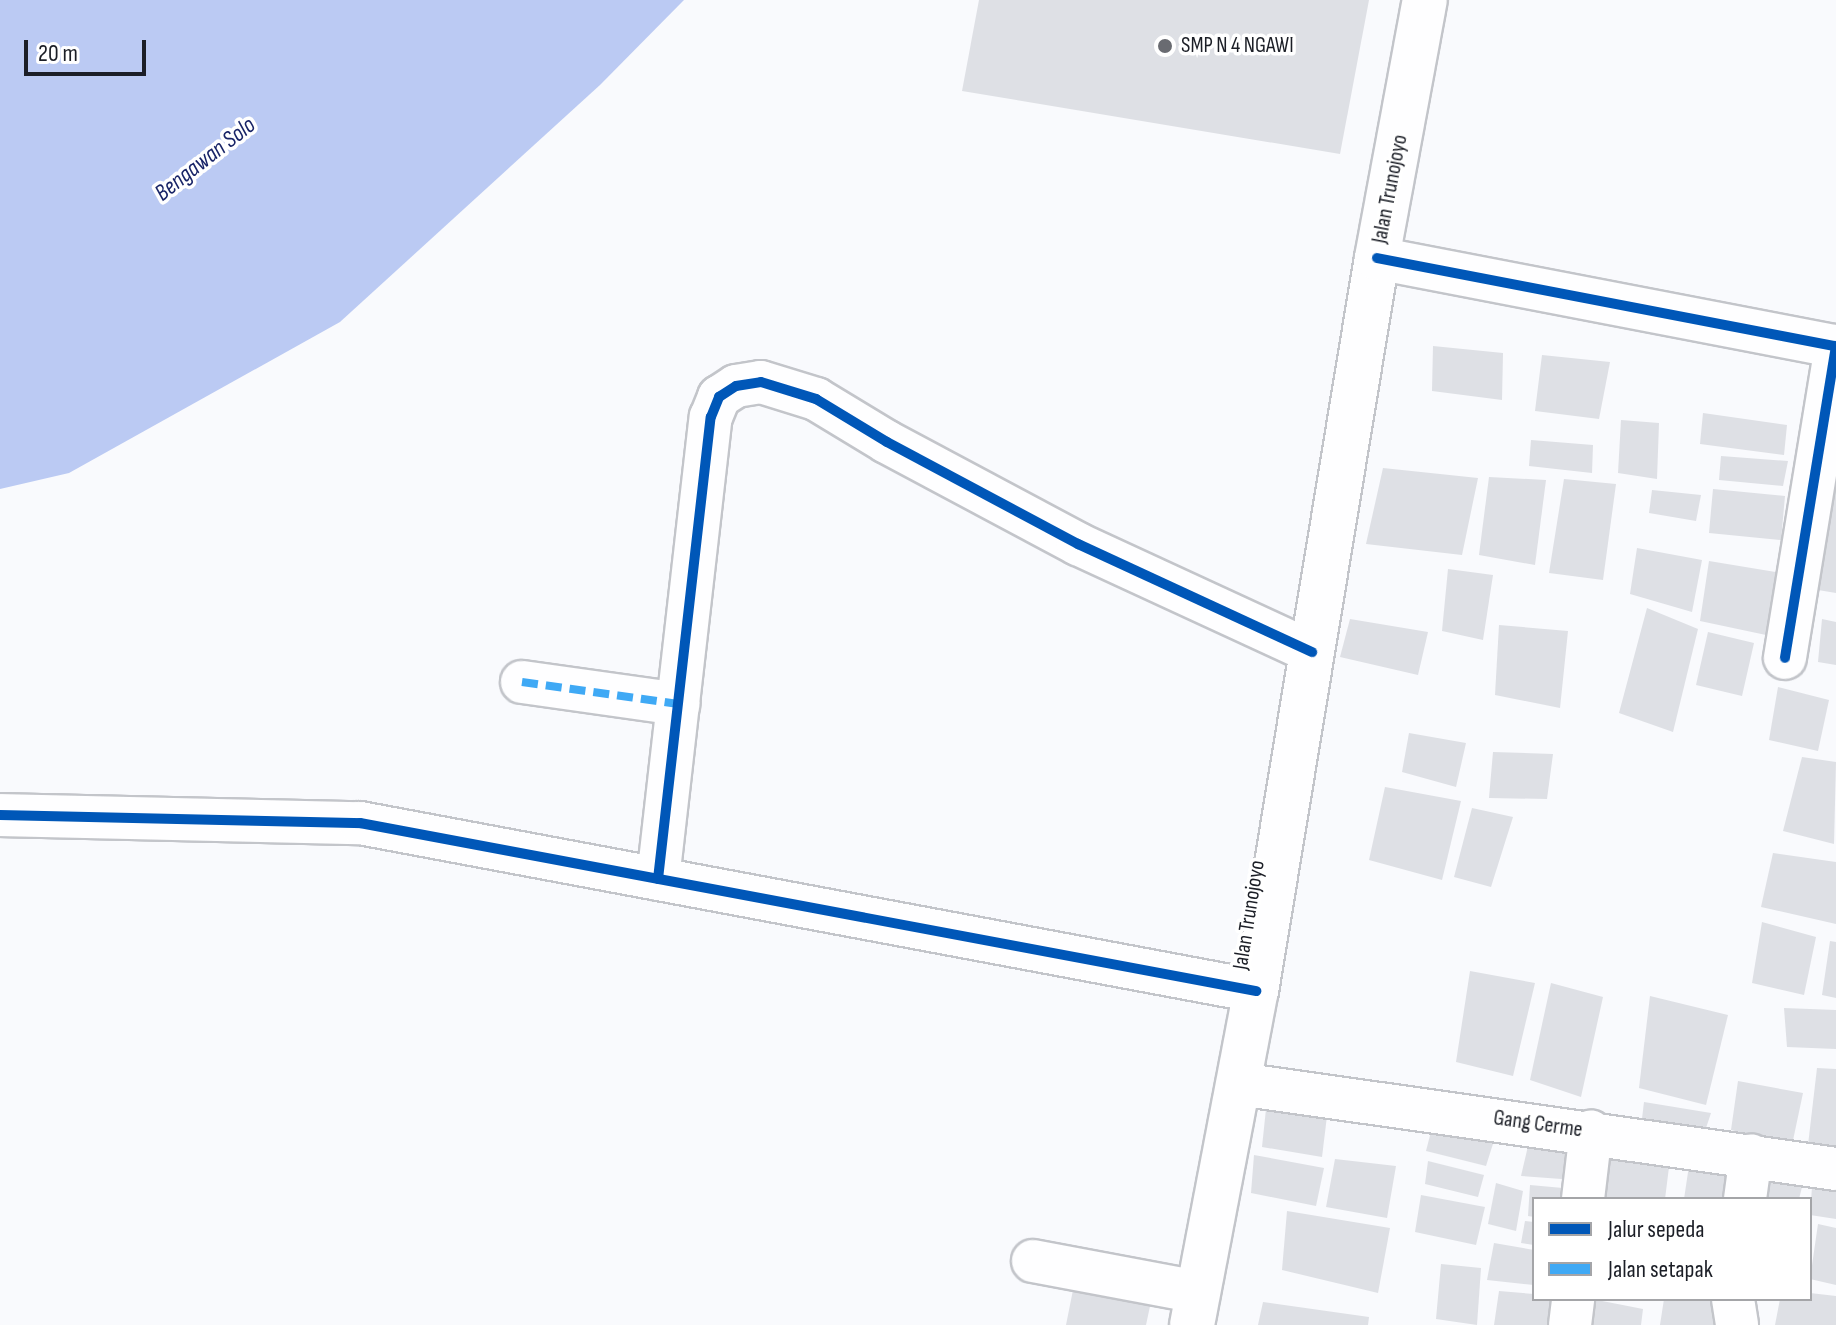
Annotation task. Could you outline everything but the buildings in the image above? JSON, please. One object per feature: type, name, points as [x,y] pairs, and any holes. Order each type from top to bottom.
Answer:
[{"type":"main road","name":"Jalan Trunojoyo","points":[[1195,1308],[1256,991],[1377,258],[1425,0]]},
{"type":"street","points":[[1377,258],[1836,346],[1785,658]]},
{"type":"street","points":[[658,879],[711,417],[719,397],[736,386],[761,382],[816,399],[887,442],[1078,544],[1312,652]]},
{"type":"street","points":[[522,682],[678,704]]},
{"type":"street","points":[[0,815],[360,823],[1256,991]]},
{"type":"street","name":"Gang Cerme","points":[[1239,1084],[1591,1131],[1836,1169]]},
{"type":"street","points":[[1583,1197],[1591,1131]]},
{"type":"street","points":[[1745,1197],[1751,1155]]},
{"type":"street","points":[[1033,1261],[1195,1308]]},
{"type":"street","points":[[1570,1325],[1573,1301]]},
{"type":"street","points":[[1733,1301],[1737,1325]]},
{"type":"water","name":"Bengawan Solo","points":[[0,0],[684,0],[600,85],[340,322],[69,473],[0,489]]},
{"type":"marked path","points":[[522,682],[678,704]]},
{"type":"cycle path","points":[[1377,258],[1836,346],[1785,658]]},
{"type":"cycle path","points":[[658,879],[711,417],[719,397],[736,386],[761,382],[816,399],[887,442],[1078,544],[1312,652]]},
{"type":"cycle path","points":[[0,815],[360,823],[1256,991]]},
{"type":"place","name":"SMP N 4 NGAWI","points":[[1165,46]]}]
